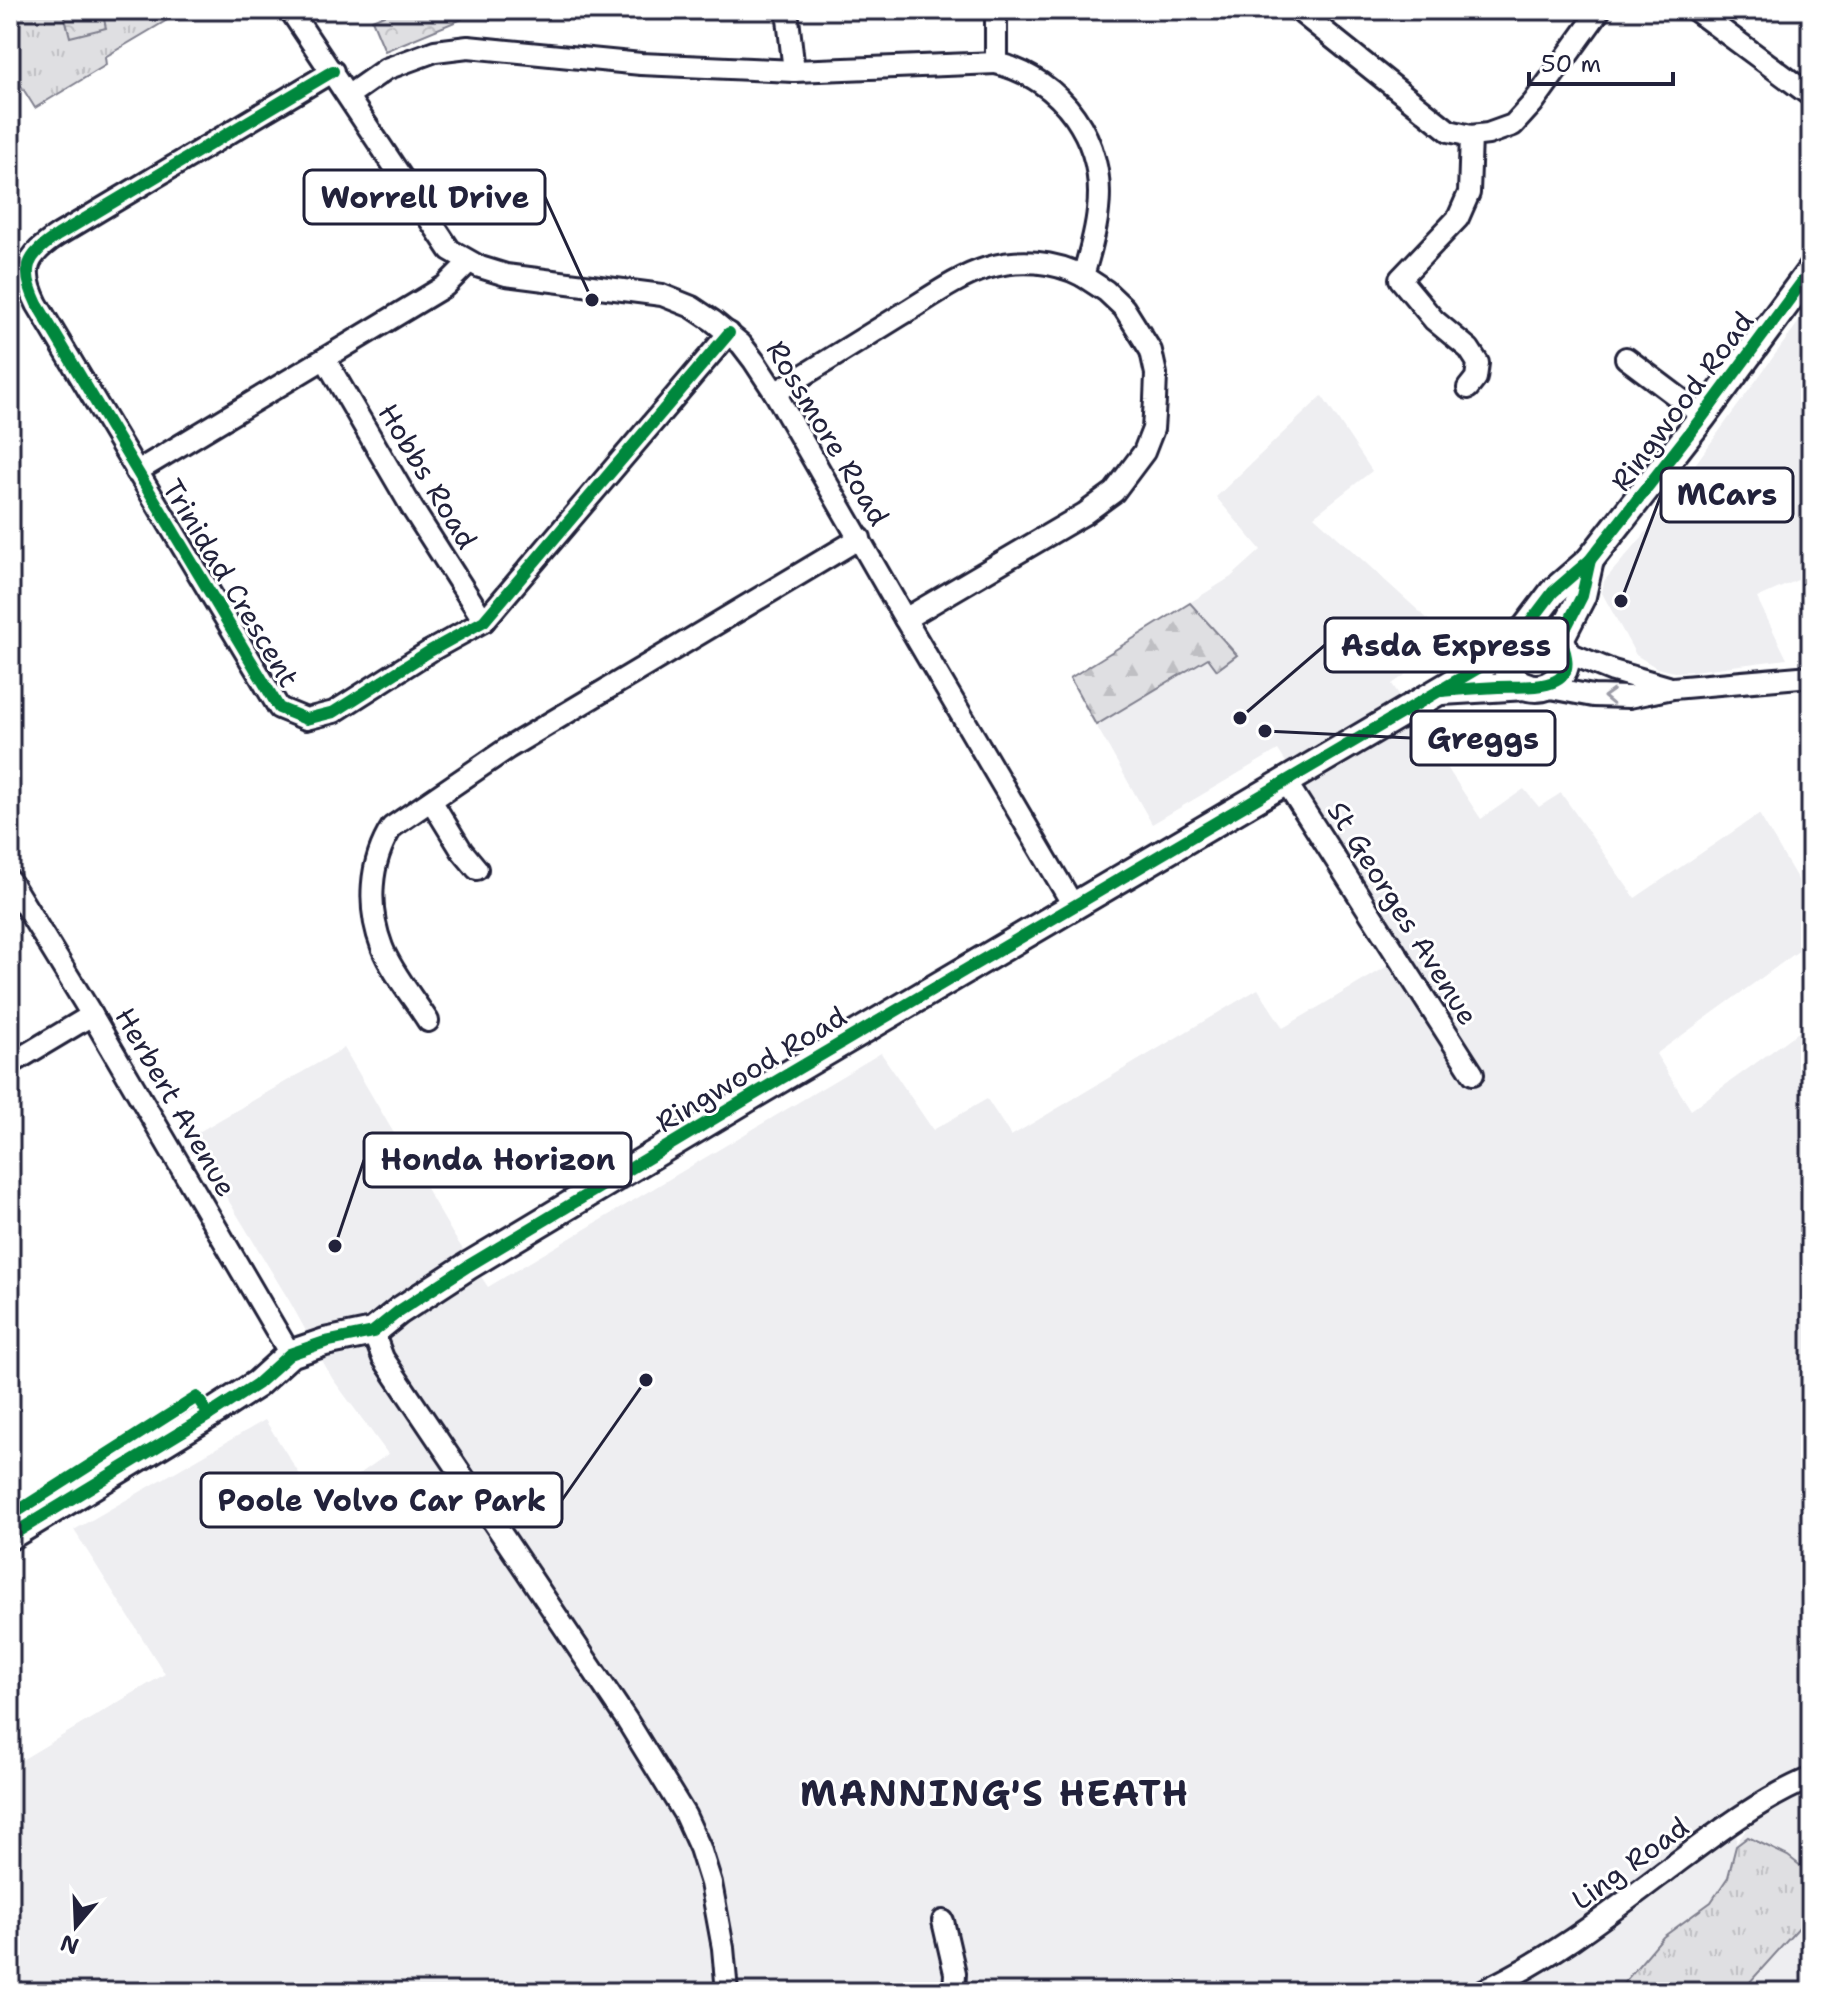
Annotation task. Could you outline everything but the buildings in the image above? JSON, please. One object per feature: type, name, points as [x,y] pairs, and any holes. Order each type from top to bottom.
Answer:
[{"type":"main road","name":"Ringwood Road","points":[[1525,629],[1553,592],[1590,560],[1703,416],[1811,270]]},
{"type":"main road","name":"Ringwood Road","points":[[1563,645],[1582,596],[1590,560]]},
{"type":"main road","points":[[1525,629],[1544,629],[1563,645],[1564,669],[1559,677],[1536,686],[1512,676],[1507,651],[1511,642],[1525,629]]},
{"type":"main road","name":"Ringwood Road","points":[[10,1536],[257,1384],[290,1354],[325,1342],[373,1332],[399,1311],[468,1266],[1073,905],[1507,651]]},
{"type":"main road","name":"Ringwood Road","points":[[1438,691],[1536,686]]},
{"type":"street","name":"Rossmore Road","points":[[290,10],[450,250],[469,262],[506,275],[662,295],[692,307],[729,333],[754,361],[1073,905]]},
{"type":"street","points":[[787,10],[794,71]]},
{"type":"street","points":[[996,10],[996,63]]},
{"type":"street","points":[[1298,10],[1449,131],[1471,136],[1513,125],[1533,103],[1600,10]]},
{"type":"street","points":[[1695,10],[1811,96]]},
{"type":"street","points":[[349,95],[386,69],[435,51],[468,47],[641,64],[794,71],[996,63],[1028,74],[1051,90],[1069,105],[1083,125],[1098,176],[1099,209],[1083,276]]},
{"type":"street","name":"Trinidad Crescent","points":[[333,71],[42,246],[29,262],[27,283],[263,686],[287,714],[306,719],[334,712],[441,644],[484,621],[729,333]]},
{"type":"street","points":[[1468,388],[1476,378],[1478,363],[1469,349],[1434,320],[1400,279],[1458,218],[1469,193],[1471,136]]},
{"type":"street","points":[[136,472],[445,286],[469,262]]},
{"type":"street","points":[[775,393],[932,296],[986,268],[1013,263],[1049,263],[1083,276],[1124,308],[1151,351],[1156,374],[1153,429],[1144,452],[1114,492],[1084,514],[905,619]]},
{"type":"street","points":[[1626,358],[1703,416]]},
{"type":"street","name":"Hobbs Road","points":[[325,359],[412,508],[484,621]]},
{"type":"street","points":[[428,1021],[382,949],[371,907],[374,873],[382,842],[392,827],[508,748],[860,538]]},
{"type":"street","points":[[1563,645],[1613,671],[1673,688]]},
{"type":"street","points":[[1536,686],[1593,696],[1629,697],[1673,688],[1811,676]]},
{"type":"street","name":"St Georges Avenue","points":[[1286,782],[1473,1074]]},
{"type":"street","points":[[432,802],[462,851],[477,869]]},
{"type":"street","name":"Herbert Avenue","points":[[10,881],[290,1354]]},
{"type":"street","points":[[10,1064],[92,1015]]},
{"type":"street","points":[[373,1332],[383,1358],[626,1719],[685,1815],[711,1883],[723,1948],[727,1992]]},
{"type":"street","name":"Ling Road","points":[[1480,1992],[1557,1950],[1744,1814],[1781,1790],[1811,1778]]},
{"type":"street","points":[[943,1921],[955,1973],[954,1992]]},
{"type":"shaded area","points":[[1811,305],[1811,574],[1757,598],[1787,659],[1693,671],[1674,672],[1657,668],[1636,655],[1602,593],[1604,581],[1643,536]]},
{"type":"shaded area","points":[[1322,396],[1372,471],[1314,516],[1453,642],[1392,684],[1481,819],[1524,789],[1539,807],[1561,793],[1635,898],[1759,814],[1811,902],[1811,942],[1656,1054],[1691,1110],[1811,1023],[1811,1763],[1774,1781],[1739,1806],[1736,1844],[1753,1820],[1811,1792],[1811,1992],[10,1992],[10,1767],[165,1674],[74,1530],[265,1420],[318,1503],[388,1454],[332,1378],[190,1137],[344,1048],[454,1236],[488,1287],[881,1053],[933,1130],[987,1099],[1011,1136],[1258,989],[1283,1028],[1410,953],[1278,750],[1152,824],[1096,725],[1208,657],[1237,655],[1191,602],[1231,577],[1261,550],[1216,497]]},
{"type":"green space","points":[[10,10],[184,10],[105,57],[106,65],[35,108],[10,68]]},
{"type":"green space","points":[[63,10],[102,10],[106,28],[70,37]]},
{"type":"green space","points":[[396,10],[458,10],[462,19],[385,51],[372,20]]},
{"type":"green space","points":[[1190,603],[1237,655],[1217,670],[1208,658],[1096,725],[1070,678]]},
{"type":"green space","points":[[1748,1837],[1788,1856],[1811,1874],[1811,1914],[1741,1992],[1616,1992],[1663,1937],[1711,1902],[1728,1877],[1736,1846]]},
{"type":"cycle path","points":[[333,71],[58,235],[33,257],[28,272],[37,304],[279,708],[306,719],[334,712],[484,621],[729,333]]},
{"type":"cycle path","points":[[10,1536],[257,1384],[290,1354],[325,1342],[373,1332],[399,1311],[468,1266],[1507,651],[1553,592],[1590,560],[1703,416],[1811,270]]},
{"type":"cycle path","points":[[1442,691],[1539,686],[1560,678],[1566,669],[1560,639],[1582,596],[1590,560]]},
{"type":"cycle path","points":[[10,1516],[197,1397],[209,1415]]},
{"type":"place","name":"Worrell Drive","points":[[592,300]]},
{"type":"place","name":"MCars","points":[[1621,601]]},
{"type":"place","name":"Asda Express","points":[[1240,718]]},
{"type":"place","name":"Greggs","points":[[1265,731]]},
{"type":"place","name":"Honda Horizon","points":[[335,1246]]},
{"type":"place","name":"Poole Volvo Car Park","points":[[646,1380]]},
{"type":"district","name":"MANNING'S HEATH","points":[[995,1793]]}]
